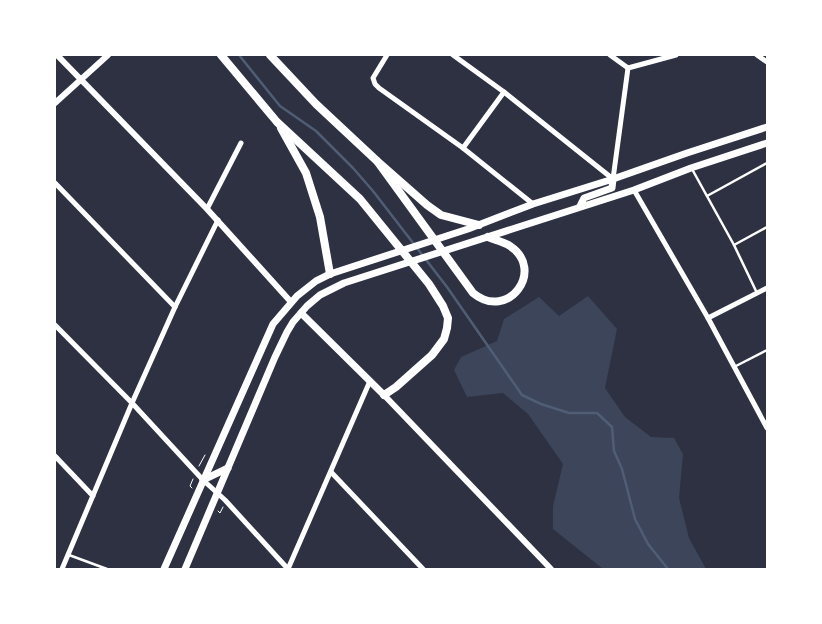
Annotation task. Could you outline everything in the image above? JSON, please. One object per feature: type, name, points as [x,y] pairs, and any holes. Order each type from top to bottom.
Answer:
[{"type":"main road","points":[[220,55],[277,122],[360,199],[429,284],[448,318],[444,339],[432,355],[396,387],[384,395],[300,313]]},
{"type":"main road","points":[[270,55],[316,104],[377,161],[441,215],[479,224]]},
{"type":"main road","points":[[277,122],[306,173],[320,217],[330,274]]},
{"type":"main road","points":[[164,569],[273,324],[291,302],[316,281],[380,256],[767,127]]},
{"type":"main road","points":[[185,569],[275,357],[290,327],[300,313],[320,295],[344,283],[634,190],[691,168],[767,143]]},
{"type":"main road","points":[[377,161],[473,293],[482,299],[499,302],[515,294],[522,283],[524,271],[521,257],[510,246],[488,237]]},
{"type":"main road","points":[[580,206],[584,198],[612,188],[613,179]]},
{"type":"main road","points":[[203,480],[228,468]]},
{"type":"street","points":[[57,55],[80,81],[218,220],[291,302]]},
{"type":"street","points":[[55,103],[108,55]]},
{"type":"street","points":[[387,55],[373,78],[375,84],[463,148],[533,204]]},
{"type":"street","points":[[610,55],[628,68]]},
{"type":"street","points":[[628,68],[676,55]]},
{"type":"street","points":[[757,55],[767,62]]},
{"type":"street","points":[[455,56],[504,92],[613,179]]},
{"type":"street","points":[[613,179],[628,68]]},
{"type":"street","points":[[463,148],[504,92]]},
{"type":"street","points":[[207,209],[241,143]]},
{"type":"street","points":[[55,183],[174,307]]},
{"type":"street","points":[[634,190],[708,318],[767,428]]},
{"type":"street","points":[[62,569],[174,307],[218,220]]},
{"type":"street","points":[[708,318],[767,288]]},
{"type":"street","points":[[55,325],[203,480],[218,493],[288,569],[370,381]]},
{"type":"street","points":[[384,395],[548,568]]},
{"type":"street","points":[[55,456],[93,496]]},
{"type":"street","points":[[331,472],[423,569]]},
{"type":"lane","points":[[707,196],[767,163]]},
{"type":"lane","points":[[691,168],[734,245],[758,293]]},
{"type":"lane","points":[[734,245],[767,227]]},
{"type":"lane","points":[[734,367],[767,350]]},
{"type":"lane","points":[[68,554],[107,569]]},
{"type":"shaded area","points":[[588,296],[617,329],[605,388],[625,417],[651,437],[674,438],[683,454],[679,498],[689,538],[706,569],[603,569],[553,529],[553,506],[563,464],[528,414],[503,393],[467,397],[454,370],[461,357],[497,341],[504,319],[539,297],[559,316]]},
{"type":"waterway","points":[[239,55],[280,106],[316,131],[373,191],[447,287],[522,395],[541,404],[569,413],[597,413],[612,427],[614,451],[622,469],[635,519],[648,544],[668,569]]}]
